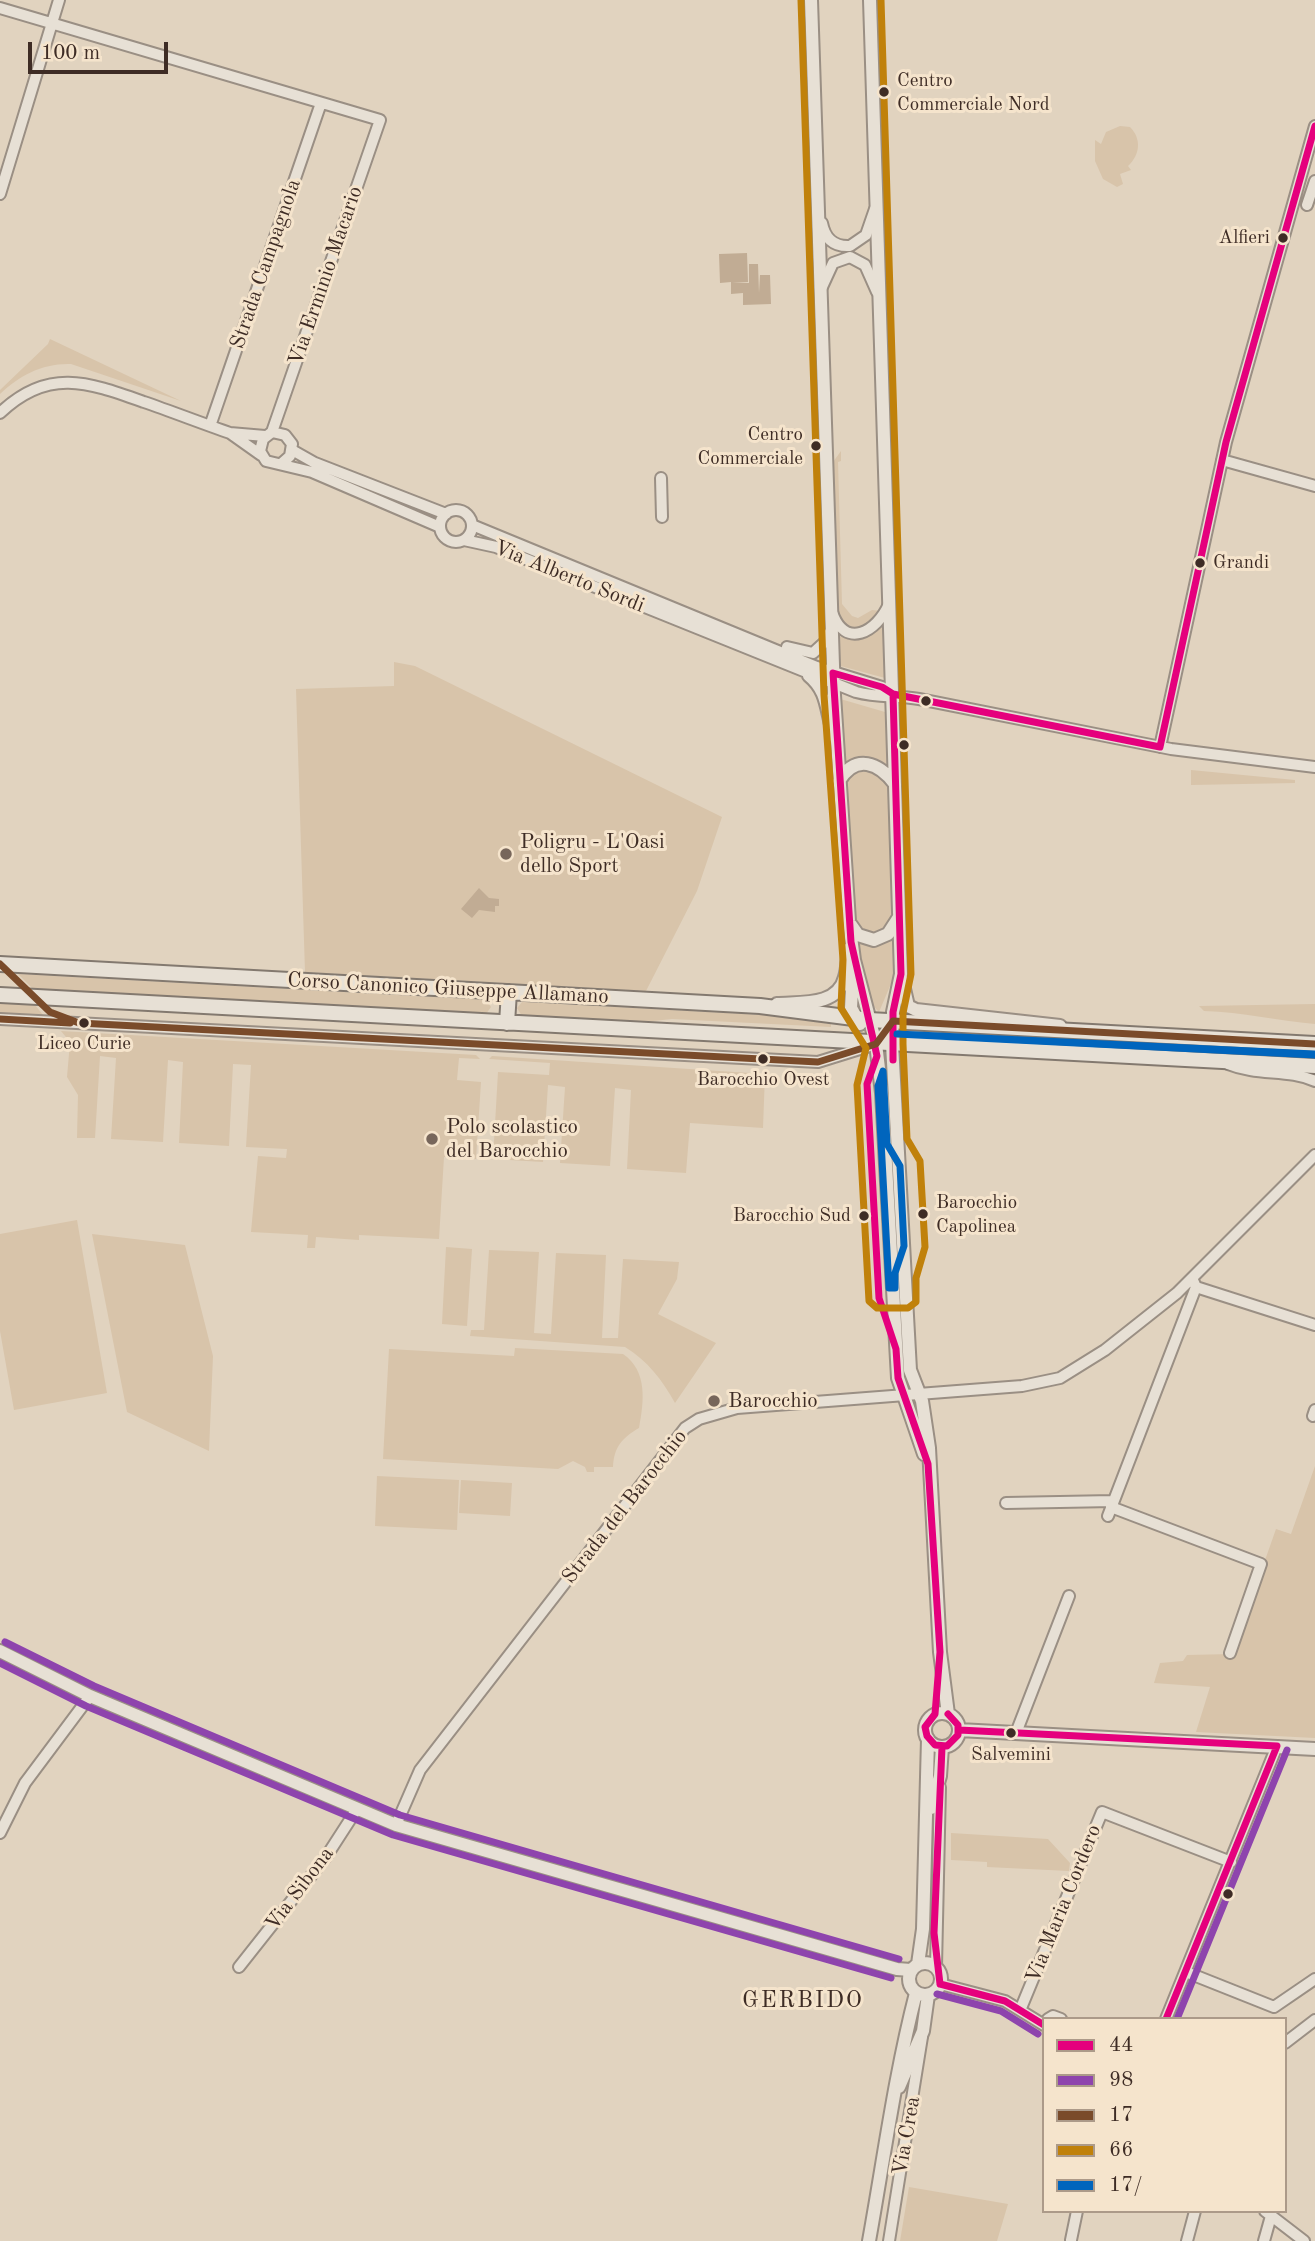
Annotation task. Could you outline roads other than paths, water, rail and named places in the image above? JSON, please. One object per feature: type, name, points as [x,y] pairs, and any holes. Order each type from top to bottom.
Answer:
[{"type":"main road","name":"Corso Canonico Giuseppe Allamano","points":[[1,964],[760,1006],[892,1021],[1315,1044]]},
{"type":"main road","points":[[507,1023],[509,992]]},
{"type":"main road","name":"Corso Canonico Giuseppe Allamano","points":[[0,995],[1315,1066]]},
{"type":"street","points":[[0,194],[59,0]]},
{"type":"street","points":[[811,0],[833,678],[849,922],[854,960],[851,1008],[863,1019],[876,1044],[882,1093],[898,1378],[928,1464]]},
{"type":"street","points":[[870,0],[901,974],[908,1006],[916,1010],[1041,1022],[1077,1031]]},
{"type":"street","points":[[0,8],[321,103]]},
{"type":"street","name":"Via Erminio Macario","points":[[269,434],[380,120],[321,103]]},
{"type":"street","name":"Strada Campagnola","points":[[210,426],[321,103]]},
{"type":"street","points":[[1160,747],[1222,460],[1315,126]]},
{"type":"street","points":[[1295,201],[1311,206],[1315,184]]},
{"type":"street","points":[[818,200],[824,233],[831,242],[844,247],[856,244],[866,235],[877,205]]},
{"type":"street","points":[[821,290],[832,263],[850,257],[865,265],[879,298]]},
{"type":"street","name":"Via Alberto Sordi","points":[[0,413],[28,391],[48,384],[70,381],[105,388],[230,433],[270,463],[312,472],[440,527],[449,540],[464,540],[496,547],[674,615],[729,631],[833,678]]},
{"type":"street","name":"Via Alberto Sordi","points":[[230,433],[287,437],[292,450],[315,463],[446,514],[454,510],[464,512],[472,525],[803,672],[882,687],[893,694],[1160,747],[1315,766]]},
{"type":"street","points":[[261,455],[260,444],[269,434]]},
{"type":"street","points":[[281,464],[287,460],[292,450]]},
{"type":"street","points":[[1222,460],[1315,486]]},
{"type":"street","points":[[661,478],[662,517]]},
{"type":"street","points":[[440,527],[446,514]]},
{"type":"street","name":"Via Alberto Sordi","points":[[464,540],[472,525]]},
{"type":"street","points":[[832,612],[835,620],[848,631],[866,632],[879,623],[890,603]]},
{"type":"street","name":"Via Alberto Sordi","points":[[729,631],[751,632],[809,654],[820,649],[832,628]]},
{"type":"street","points":[[803,672],[824,692],[830,726],[837,741]]},
{"type":"street","points":[[839,781],[852,766],[869,763],[880,767],[895,784]]},
{"type":"street","points":[[849,922],[858,935],[874,940],[888,934],[900,916]]},
{"type":"street","points":[[760,1006],[810,1002],[831,996],[845,980],[851,942]]},
{"type":"street","points":[[901,974],[892,1021],[892,1044],[910,1370],[925,1416],[942,1714]]},
{"type":"street","name":"Corso Canonico Giuseppe Allamano","points":[[0,1018],[818,1062],[876,1044]]},
{"type":"street","points":[[876,1044],[892,1021]]},
{"type":"street","points":[[1219,1061],[1247,1072],[1295,1075],[1315,1081]]},
{"type":"street","name":"Strada del Barocchio","points":[[396,1825],[420,1770],[685,1429],[699,1419],[737,1408],[1039,1384],[1060,1378],[1105,1350],[1194,1283],[1315,1155]]},
{"type":"street","points":[[1194,1283],[1315,1325]]},
{"type":"street","name":"Strada del Barocchio","points":[[1111,1508],[1194,1283]]},
{"type":"street","points":[[1006,1503],[1111,1508],[1261,1564],[1230,1653]]},
{"type":"street","points":[[1016,1733],[1069,1596]]},
{"type":"street","points":[[0,1651],[90,1696],[396,1825],[897,1969],[920,1968],[941,1974],[940,1984]]},
{"type":"street","points":[[0,1833],[25,1783],[90,1696]]},
{"type":"street","points":[[928,1739],[942,1746],[952,1743],[959,1730],[956,1720],[942,1714]]},
{"type":"street","points":[[942,1714],[925,1727],[928,1739],[920,1968],[922,1994],[940,1984],[1021,2008],[1042,2021]]},
{"type":"street","points":[[959,1730],[1315,1749]]},
{"type":"street","points":[[920,1968],[942,1746]]},
{"type":"street","points":[[1168,2017],[1277,1746]]},
{"type":"street","points":[[927,1825],[940,1776]]},
{"type":"street","name":"Via Sibona","points":[[239,1967],[326,1857],[356,1809]]},
{"type":"street","name":"Via Maria Cordero","points":[[1021,2008],[1102,1811],[1231,1862]]},
{"type":"street","points":[[1186,1972],[1274,2007],[1315,1979]]},
{"type":"street","name":"Via Crea","points":[[889,2241],[923,2031],[922,1994]]},
{"type":"street","name":"Via Crea","points":[[869,2241],[896,2094],[898,2065],[922,1994]]},
{"type":"street","points":[[1287,2041],[1315,2020]]},
{"type":"street","name":"Via Crea","points":[[896,2094],[923,2031]]},
{"type":"street","points":[[1072,2241],[1077,2213]]},
{"type":"street","points":[[1187,2241],[1194,2213]]},
{"type":"street","points":[[1268,2213],[1293,2237],[1304,2241]]},
{"type":"street","points":[[1264,2241],[1268,2213]]},
{"type":"place","name":"Centro Commerciale Nord","points":[[884,92]]},
{"type":"place","name":"Alfieri","points":[[1283,238]]},
{"type":"place","name":"Centro Commerciale","points":[[816,446]]},
{"type":"place","name":"Grandi","points":[[1200,563]]},
{"type":"place","name":"Poligru - L'Oasi dello Sport","points":[[506,854]]},
{"type":"place","name":"Liceo Curie","points":[[84,1023]]},
{"type":"place","name":"Barocchio Ovest","points":[[763,1059]]},
{"type":"place","name":"Polo scolastico del Barocchio","points":[[432,1139]]},
{"type":"place","name":"Barocchio Capolinea","points":[[923,1214]]},
{"type":"place","name":"Barocchio Sud","points":[[864,1216]]},
{"type":"place","name":"Barocchio","points":[[714,1401]]},
{"type":"place","name":"Salvemini","points":[[1011,1733]]},
{"type":"district","name":"GERBIDO","points":[[803,2001]]}]
